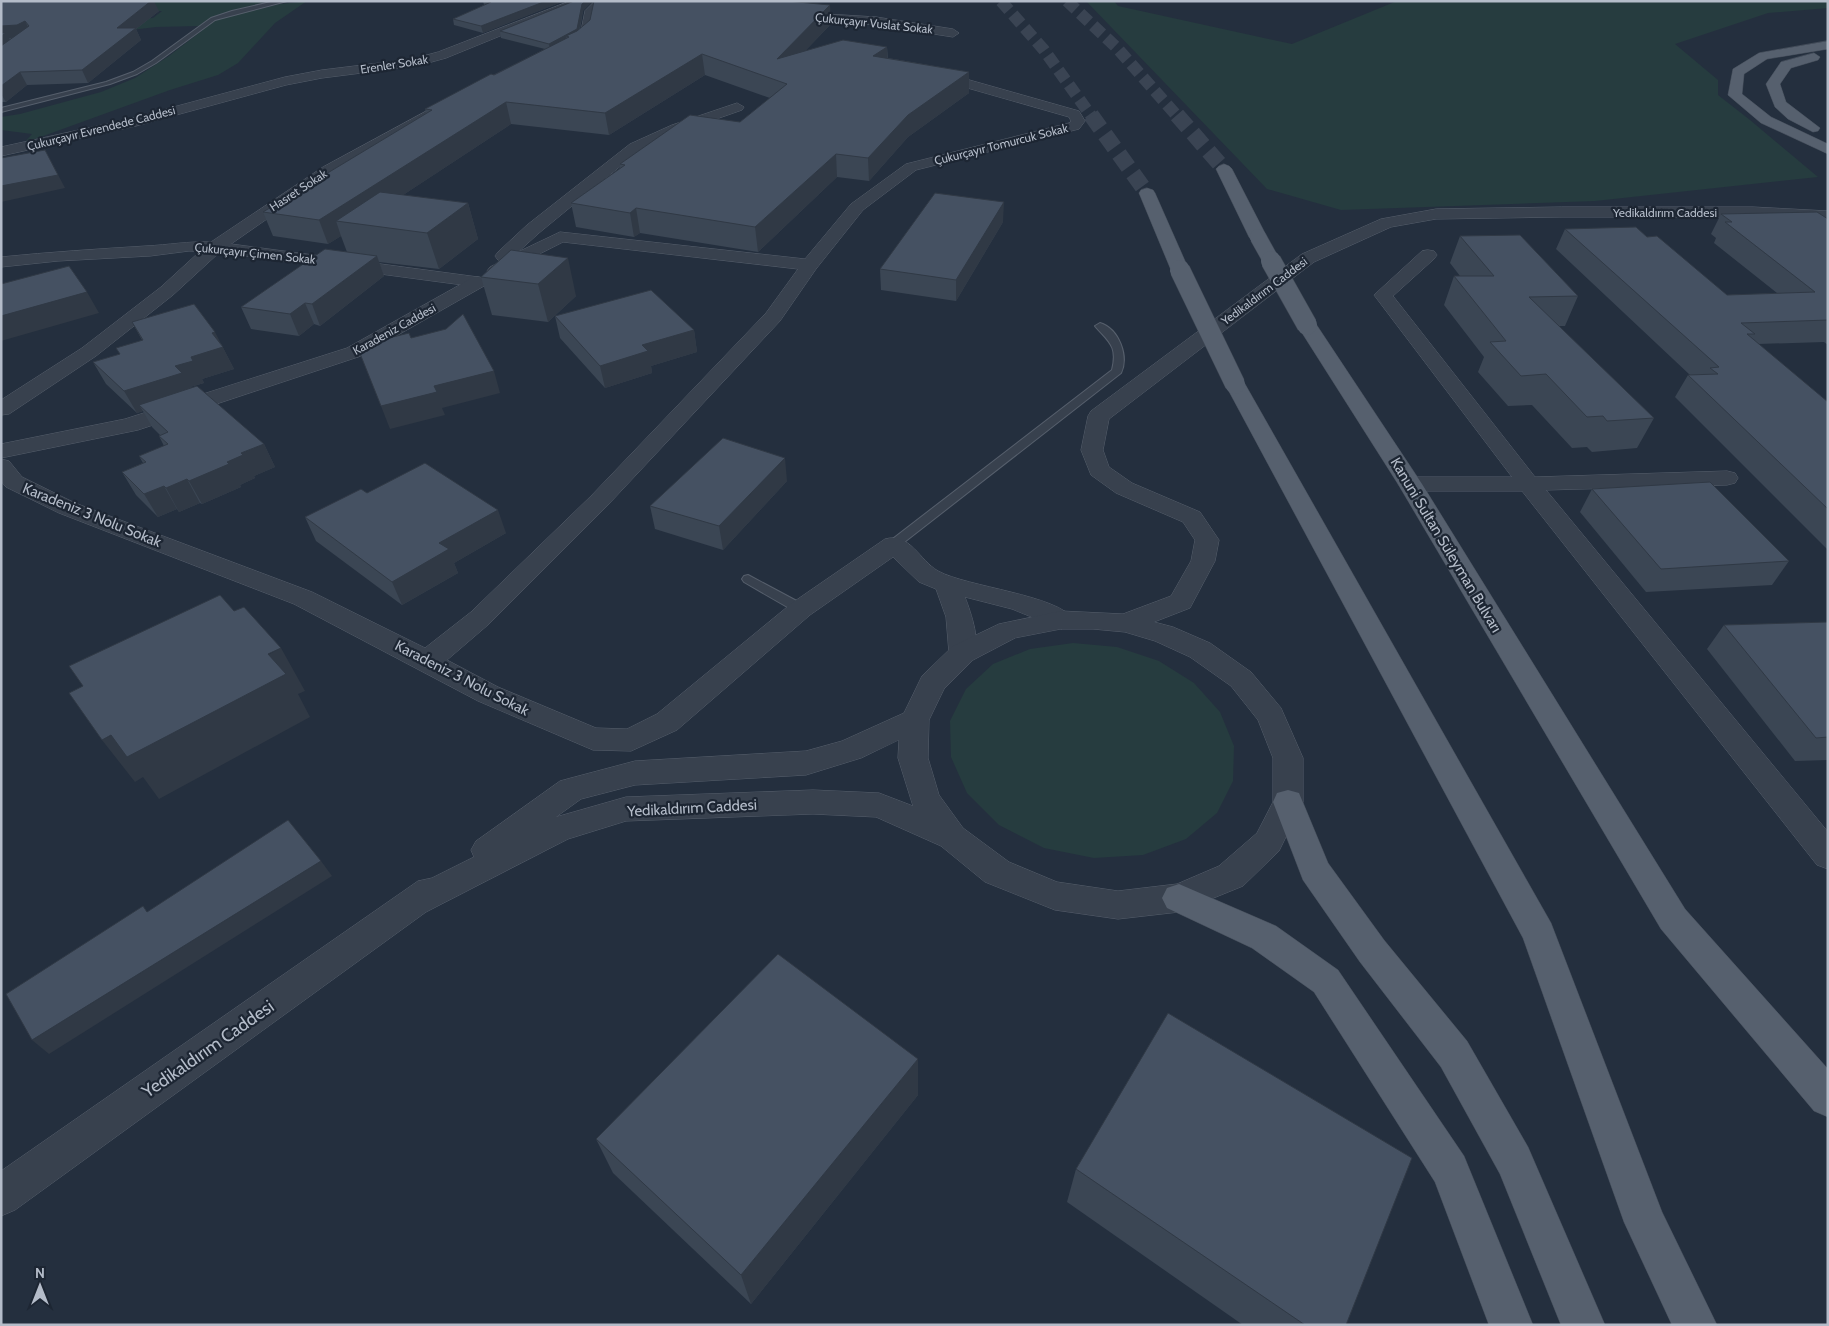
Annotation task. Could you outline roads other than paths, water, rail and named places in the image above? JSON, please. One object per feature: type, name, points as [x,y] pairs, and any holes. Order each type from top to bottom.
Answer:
[{"type":"main road","points":[[1828,45],[1763,56],[1738,72],[1736,95],[1766,120],[1828,150]]},
{"type":"main road","points":[[1828,54],[1786,65],[1773,84],[1780,104],[1793,116],[1828,135]]},
{"type":"main road","name":"Kanuni Sultan Süleyman Bulvarı","points":[[1224,169],[1258,237],[1307,326],[1410,484],[1673,919],[1828,1098]]},
{"type":"main road","points":[[1147,193],[1180,270],[1236,384],[1539,934],[1645,1222],[1695,1325]]},
{"type":"main road","points":[[1288,802],[1314,870],[1372,951],[1458,1062],[1514,1161],[1583,1325]]},
{"type":"main road","points":[[1179,898],[1264,936],[1326,981],[1450,1170],[1512,1325]]},
{"type":"street","name":"Erenler Sokak","points":[[201,103],[285,81],[322,74],[413,63],[442,55],[581,1]]},
{"type":"street","points":[[558,54],[576,46],[586,38],[591,11],[602,1]]},
{"type":"street","name":"Çukurçayır Vuslat Sokak","points":[[782,14],[876,21],[953,33]]},
{"type":"street","name":"Çukurçayır Tomurcuk Sokak","points":[[810,265],[857,207],[911,167],[1074,126],[1078,122],[1074,114],[934,74]]},
{"type":"street","name":"Çukurçayır Evrendede Caddesi","points":[[1,152],[131,123],[201,103]]},
{"type":"street","name":"Hasret Sokak","points":[[1,408],[90,352],[167,291],[215,247],[273,206],[328,170],[448,104]]},
{"type":"street","name":"Karadeniz Caddesi","points":[[1,451],[130,425],[354,352],[478,282],[533,229],[635,147],[677,128],[737,106]]},
{"type":"street","name":"Yedikaldırım Caddesi","points":[[1181,602],[1203,561],[1207,540],[1192,517],[1124,488],[1099,470],[1092,450],[1099,416],[1308,258],[1387,223],[1436,214],[1753,212],[1828,216]]},
{"type":"street","points":[[427,661],[480,618],[599,501],[773,316],[810,265],[560,237],[478,282]]},
{"type":"street","name":"Çukurçayır Çimen Sokak","points":[[1,262],[58,256],[150,251],[189,246],[215,247],[478,282]]},
{"type":"street","points":[[1428,255],[1383,295],[1529,484],[1828,856]]},
{"type":"street","name":"Karadeniz 3 Nolu Sokak","points":[[1,466],[14,482],[67,508],[304,598],[488,694],[593,739],[631,740],[667,722],[801,609],[894,544]]},
{"type":"street","points":[[1410,484],[1529,484],[1727,478]]},
{"type":"street","points":[[894,544],[928,576],[947,584],[1020,604],[1061,620]]},
{"type":"street","points":[[947,584],[959,617],[963,653]]},
{"type":"street","points":[[1125,623],[1181,602],[1200,650]]},
{"type":"street","points":[[1061,620],[1125,623],[1164,634],[1200,650],[1241,679],[1271,716],[1288,758],[1288,802],[1268,842],[1231,876],[1179,898],[1118,905],[1055,896],[997,872],[952,837],[925,799],[913,758],[915,720],[932,683],[963,653],[1008,630],[1061,620]]},
{"type":"street","name":"Yedikaldırım Caddesi","points":[[1,1196],[571,790],[635,773],[806,763],[851,750],[915,720]]},
{"type":"street","name":"Yedikaldırım Caddesi","points":[[415,902],[559,829],[626,809],[813,802],[879,806],[952,837]]},
{"type":"lane","points":[[1,110],[108,83],[135,73],[154,62],[213,19],[234,12],[284,1]]},
{"type":"lane","points":[[894,544],[1117,371],[1121,357],[1114,339],[1100,326]]},
{"type":"lane","points":[[748,579],[801,609]]},
{"type":"tunnel","points":[[1001,1],[1044,50],[1092,117]]},
{"type":"tunnel","points":[[1067,1],[1117,48],[1178,117]]},
{"type":"tunnel","points":[[1091,115],[1147,193]]},
{"type":"tunnel","points":[[1177,115],[1224,169]]}]
